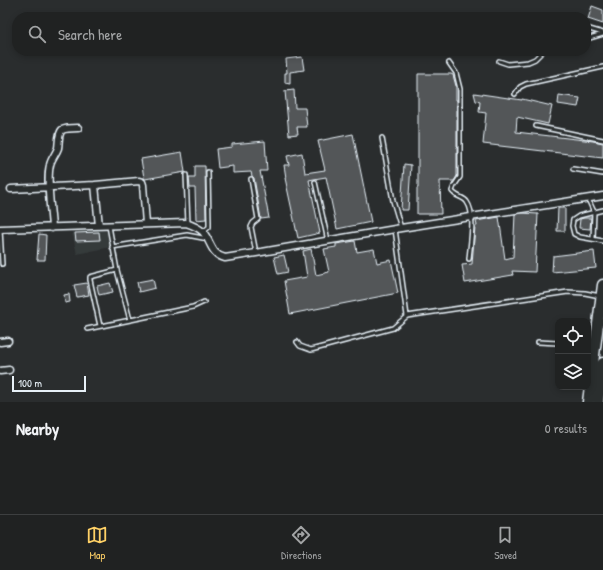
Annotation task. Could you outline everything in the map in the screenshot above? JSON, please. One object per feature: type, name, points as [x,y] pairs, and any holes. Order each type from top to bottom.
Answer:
[{"type":"highway","points":[[591,351],[603,285]]},
{"type":"highway","points":[[588,402],[591,354]]},
{"type":"highway","points":[[600,399],[603,364]]},
{"type":"street","points":[[52,228],[49,187],[50,163],[57,150],[60,134],[64,129],[78,128]]},
{"type":"street","points":[[10,189],[139,181],[142,182],[143,185],[146,224]]},
{"type":"street","points":[[95,184],[99,226]]},
{"type":"street","points":[[0,229],[186,223],[195,226],[202,232],[208,239],[216,254],[225,258],[394,229],[603,196]]},
{"type":"street","points":[[0,342],[8,341]]},
{"type":"street","points":[[0,371],[9,370]]},
{"type":"lane","points":[[591,30],[603,34]]},
{"type":"lane","points":[[591,38],[603,34]]},
{"type":"lane","points":[[499,61],[508,64],[528,62],[538,56]]},
{"type":"lane","points":[[448,64],[456,73],[460,89],[460,177],[452,191],[455,195],[468,202],[470,208],[472,217],[468,259]]},
{"type":"lane","points":[[515,94],[520,87],[526,84],[603,67]]},
{"type":"lane","points":[[536,126],[603,140]]},
{"type":"lane","points":[[382,138],[393,201],[402,228]]},
{"type":"lane","points":[[574,169],[603,174]]},
{"type":"lane","points":[[202,232],[206,230],[209,222],[208,172]]},
{"type":"lane","points":[[186,175],[188,224]]},
{"type":"lane","points":[[251,179],[258,219],[252,223],[251,227],[256,253]]},
{"type":"lane","points":[[315,182],[328,241]]},
{"type":"lane","points":[[587,198],[594,212],[593,238]]},
{"type":"lane","points":[[603,210],[579,216],[573,220],[572,226],[574,234],[580,237],[593,238],[603,241]]},
{"type":"lane","points":[[109,226],[117,270],[130,320]]},
{"type":"lane","points":[[0,229],[2,264]]},
{"type":"lane","points":[[394,229],[407,316]]},
{"type":"lane","points":[[112,247],[187,235],[208,239]]},
{"type":"lane","points":[[100,326],[90,277],[117,270]]},
{"type":"lane","points":[[297,342],[300,346],[311,350],[393,328],[407,316],[568,292],[585,293],[602,297]]},
{"type":"lane","points":[[87,328],[193,306],[204,302]]},
{"type":"lane","points":[[538,342],[555,343]]},
{"type":"shaded area","points":[[108,228],[111,247],[77,254],[71,229]]},
{"type":"building","points":[[592,6],[603,10],[603,24],[591,20],[590,12]]},
{"type":"building","points":[[302,57],[304,70],[290,72],[290,84],[285,83],[285,73],[287,73],[286,59]]},
{"type":"building","points":[[418,74],[451,74],[453,75],[456,86],[457,176],[454,181],[440,181],[441,214],[417,214]]},
{"type":"building","points":[[294,90],[295,108],[305,108],[307,127],[297,127],[298,134],[289,135],[285,91]]},
{"type":"building","points":[[474,93],[522,99],[552,106],[548,124],[517,117],[516,132],[603,143],[603,158],[483,144],[486,113],[479,112],[480,102],[476,101]]},
{"type":"building","points":[[559,95],[580,98],[578,107],[558,104]]},
{"type":"building","points":[[353,134],[371,222],[337,229],[326,177],[309,180],[320,233],[298,238],[285,178],[284,165],[289,165],[287,156],[302,153],[305,173],[325,170],[318,141]]},
{"type":"building","points":[[265,141],[267,171],[260,171],[269,218],[261,219],[254,178],[251,172],[233,173],[233,166],[218,168],[216,149],[232,147],[232,144]]},
{"type":"building","points":[[182,152],[185,172],[144,178],[141,159]]},
{"type":"building","points":[[404,164],[411,165],[408,210],[401,210]]},
{"type":"building","points":[[195,166],[205,166],[206,219],[196,220],[195,188],[190,188],[189,178],[195,178]]},
{"type":"building","points":[[558,208],[565,208],[565,231],[557,231]]},
{"type":"building","points":[[515,214],[538,214],[535,272],[512,271],[513,275],[465,283],[462,265],[472,264],[475,226],[477,226],[476,221],[499,217],[505,259],[513,257]]},
{"type":"building","points":[[591,218],[590,229],[579,228],[580,219]]},
{"type":"building","points":[[99,232],[100,240],[76,241],[75,233]]},
{"type":"building","points":[[39,234],[46,235],[45,260],[37,260]]},
{"type":"building","points":[[355,241],[357,252],[374,249],[377,263],[391,260],[398,293],[290,314],[284,281],[307,277],[303,251],[311,249],[316,275],[329,272],[324,249],[336,247],[336,244]]},
{"type":"building","points":[[594,251],[596,268],[552,272],[553,256]]},
{"type":"building","points":[[284,255],[288,272],[278,274],[274,257]]},
{"type":"building","points":[[153,279],[155,288],[139,292],[137,282]]},
{"type":"building","points":[[87,283],[89,295],[77,297],[74,285]]},
{"type":"building","points":[[110,283],[113,292],[99,295],[97,286]]},
{"type":"building","points":[[69,294],[70,302],[65,303],[64,295]]}]
